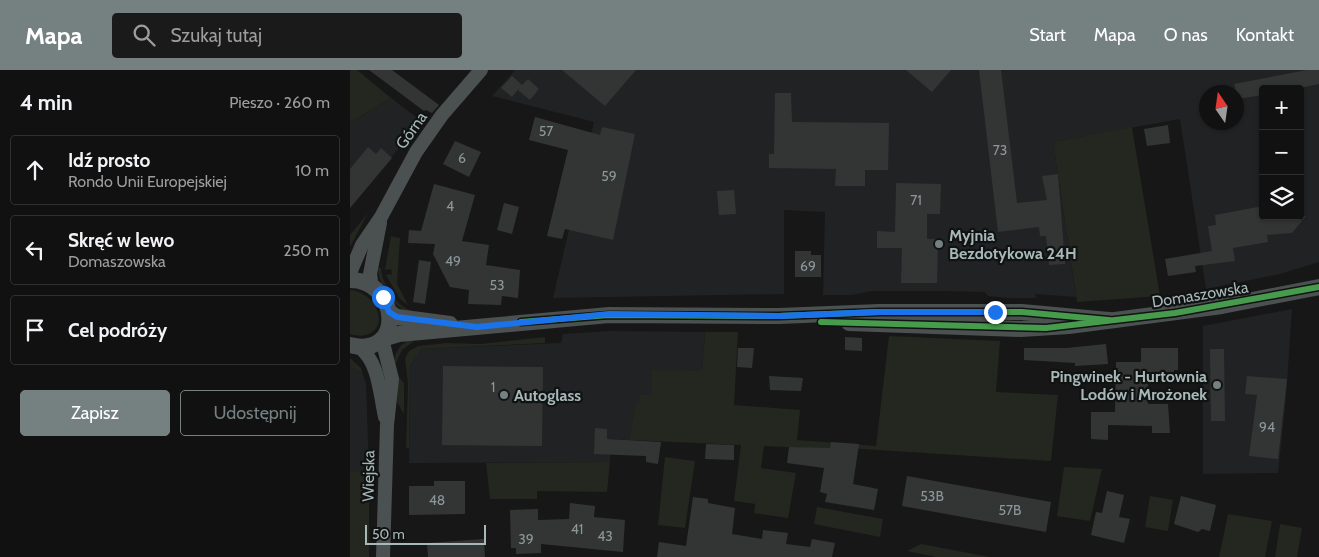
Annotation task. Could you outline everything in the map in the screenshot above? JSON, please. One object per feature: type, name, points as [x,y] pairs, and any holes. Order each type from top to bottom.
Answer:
[{"type":"street","name":"Górna","points":[[350,273],[362,245],[381,217],[416,152],[442,115],[481,70]]},
{"type":"street","name":"Górna","points":[[372,287],[370,274],[381,217]]},
{"type":"street","points":[[350,280],[363,282],[383,297],[389,312],[388,330],[382,339]]},
{"type":"street","name":"Domaszowska","points":[[1295,291],[1319,282]]},
{"type":"street","name":"Domaszowska","points":[[354,346],[371,346],[382,339],[398,334],[609,314],[779,316],[806,321],[1022,329],[1069,326],[1222,306],[1319,287]]},
{"type":"street","name":"Domaszowska","points":[[389,312],[397,317],[477,327]]},
{"type":"street","name":"Wiejska","points":[[382,339],[392,379],[387,425],[383,557]]},
{"type":"street","name":"Wiejska","points":[[354,346],[369,358],[374,368],[387,425]]},
{"type":"shaded area","points":[[350,70],[357,70],[391,98],[350,123]]},
{"type":"shaded area","points":[[515,70],[1319,70],[1319,262],[1280,274],[1206,289],[1180,119],[1053,142],[1076,297],[1035,294],[1037,298],[1007,298],[988,296],[985,292],[939,291],[872,291],[852,295],[823,295],[825,212],[784,210],[784,294],[553,298],[594,122],[492,96]]},
{"type":"shaded area","points":[[391,98],[421,121],[350,208],[350,123]]},
{"type":"shaded area","points":[[1132,127],[1160,296],[1077,302],[1053,142]]},
{"type":"shaded area","points":[[368,213],[350,247],[350,235]]},
{"type":"shaded area","points":[[391,236],[400,238],[397,284],[408,305],[400,299],[386,275],[392,274],[391,269],[385,270]]},
{"type":"shaded area","points":[[378,268],[381,268],[384,281],[391,294],[412,311],[412,314],[399,307],[388,296],[381,282]]},
{"type":"shaded area","points":[[350,290],[366,296],[377,310],[379,322],[371,333],[359,336],[350,334]]},
{"type":"shaded area","points":[[1292,309],[1286,397],[1278,473],[1203,474],[1203,326]]},
{"type":"shaded area","points":[[608,331],[705,332],[702,371],[635,405],[629,440],[610,439],[610,462],[409,463],[410,366],[422,349],[561,343],[563,334]]},
{"type":"shaded area","points":[[705,332],[738,332],[734,405],[800,410],[797,440],[876,446],[889,336],[1000,341],[996,392],[1058,395],[1051,461],[831,447],[830,449],[764,446],[761,468],[796,473],[788,518],[754,513],[755,504],[734,501],[741,445],[629,440],[635,404],[639,404],[640,395],[652,395],[652,370],[702,371]]},
{"type":"shaded area","points":[[545,337],[545,343],[422,349],[410,366],[409,448],[406,448],[408,384],[405,358],[409,351],[418,346],[447,343],[481,344]]},
{"type":"shaded area","points":[[413,339],[413,342],[402,350],[394,367],[398,349],[404,343]]},
{"type":"shaded area","points":[[350,358],[361,368],[366,384],[362,373],[350,367]]},
{"type":"shaded area","points":[[350,367],[362,373],[366,384],[369,472],[350,472]]},
{"type":"shaded area","points":[[398,376],[404,383],[404,414],[397,402]]},
{"type":"shaded area","points":[[665,457],[695,461],[685,528],[658,525]]},
{"type":"shaded area","points":[[610,462],[607,492],[537,491],[537,499],[490,499],[486,463]]},
{"type":"shaded area","points":[[1064,467],[1102,469],[1090,521],[1057,516]]},
{"type":"shaded area","points":[[350,472],[369,472],[369,557],[350,557]]},
{"type":"shaded area","points":[[1150,496],[1173,500],[1168,531],[1145,527]]},
{"type":"shaded area","points":[[817,507],[883,519],[880,537],[814,524]]},
{"type":"shaded area","points":[[1228,514],[1272,521],[1265,557],[1219,557]]},
{"type":"shaded area","points":[[1280,524],[1302,528],[1297,557],[1275,557]]},
{"type":"shaded area","points":[[921,544],[990,557],[936,557],[907,551]]},
{"type":"building","points":[[369,70],[392,70],[439,105],[432,113],[424,111]]},
{"type":"building","points":[[562,70],[636,70],[605,106]]},
{"type":"building","points":[[906,70],[951,70],[932,92]]},
{"type":"building","points":[[979,70],[1001,70],[1017,203],[1047,200],[1042,176],[1058,174],[1065,264],[1049,265],[1046,236],[1040,236],[1039,227],[998,232]]},
{"type":"building","points":[[1307,70],[1319,70],[1319,84],[1304,87],[1304,85],[1259,85],[1259,96],[1244,98],[1244,85],[1234,84]]},
{"type":"building","points":[[512,76],[522,85],[528,79],[539,89],[530,100],[518,90],[520,87],[512,97],[501,88]]},
{"type":"building","points":[[775,93],[791,93],[792,122],[889,123],[888,170],[865,170],[865,186],[835,186],[836,169],[769,168],[769,154],[774,154]]},
{"type":"building","points":[[535,117],[600,135],[602,127],[635,134],[613,240],[565,229],[562,239],[547,236],[568,150],[529,140]]},
{"type":"building","points":[[1168,125],[1170,143],[1147,146],[1144,129]]},
{"type":"building","points":[[455,141],[481,152],[469,177],[443,164]]},
{"type":"building","points":[[368,147],[376,154],[381,148],[392,158],[350,208],[350,169]]},
{"type":"building","points":[[896,183],[941,184],[940,214],[927,214],[927,239],[938,239],[937,283],[901,283],[902,248],[877,248],[877,231],[895,232]]},
{"type":"building","points":[[434,184],[475,195],[462,241],[489,245],[486,265],[520,270],[518,298],[502,296],[501,305],[468,304],[469,290],[450,287],[433,254],[435,244],[408,243],[409,230],[421,231]]},
{"type":"building","points":[[734,190],[736,214],[719,215],[717,191]]},
{"type":"building","points":[[504,203],[519,207],[512,234],[497,230]]},
{"type":"building","points":[[1259,207],[1259,220],[1303,220],[1292,233],[1267,235],[1268,242],[1233,248],[1235,261],[1195,266],[1196,272],[1168,276],[1165,259],[1212,251],[1208,226],[1216,225],[1215,215]]},
{"type":"building","points":[[795,251],[811,251],[811,255],[821,255],[821,277],[795,277]]},
{"type":"building","points":[[419,260],[431,262],[425,304],[413,302]]},
{"type":"building","points":[[845,337],[862,338],[862,351],[845,350]]},
{"type":"building","points":[[1106,344],[1108,364],[1075,366],[1075,363],[1024,360],[1024,348],[1067,348]]},
{"type":"building","points":[[738,348],[754,348],[752,368],[737,367]]},
{"type":"building","points":[[1141,348],[1178,348],[1178,370],[1174,370],[1174,372],[1148,372],[1148,404],[1168,404],[1170,433],[1152,433],[1152,426],[1108,425],[1108,440],[1091,439],[1091,412],[1115,412],[1116,362],[1141,362]]},
{"type":"building","name":"Pingwinek - Hurtownia Lodów i Mrożonek","points":[[1210,349],[1224,349],[1225,421],[1211,421]]},
{"type":"building","points":[[443,366],[543,367],[542,446],[442,445]]},
{"type":"building","points":[[769,376],[803,378],[801,391],[770,390]]},
{"type":"building","points":[[1247,376],[1287,379],[1278,459],[1249,456],[1257,395],[1245,394]]},
{"type":"building","points":[[595,428],[607,429],[607,439],[661,442],[658,464],[646,462],[646,456],[594,454]]},
{"type":"building","points":[[831,442],[859,444],[853,484],[878,489],[874,510],[825,502],[827,494],[820,492],[824,468],[787,463],[789,447],[830,448]]},
{"type":"building","points":[[706,444],[734,445],[734,460],[705,459]]},
{"type":"building","points":[[907,476],[1051,502],[1046,532],[902,506]]},
{"type":"building","points":[[434,481],[465,481],[465,514],[409,515],[409,486],[434,486]]},
{"type":"building","points":[[1107,491],[1124,495],[1119,517],[1130,519],[1124,543],[1091,535],[1096,512],[1102,513]]},
{"type":"building","points":[[1181,496],[1216,505],[1210,531],[1202,529],[1198,532],[1174,524]]},
{"type":"building","points":[[693,497],[708,499],[708,503],[735,508],[732,534],[762,539],[763,530],[788,533],[786,544],[810,547],[812,539],[835,543],[832,557],[657,557],[659,542],[686,546]]},
{"type":"building","points":[[570,503],[595,506],[594,517],[625,520],[623,552],[541,544],[541,553],[516,554],[516,548],[511,548],[510,510],[538,509],[538,520],[569,519]]},
{"type":"building","points":[[484,539],[485,557],[428,557],[427,543]]},
{"type":"cycle path","points":[[821,322],[1046,328],[1175,313],[1319,287]]},
{"type":"cycle path","points":[[521,322],[609,315],[779,316],[879,312],[1022,312],[1109,320]]},
{"type":"place","name":"Myjnia Bezdotykowa 24H","points":[[939,244]]},
{"type":"place","name":"Pingwinek - Hurtownia Lodów i Mrożonek","points":[[1217,385]]},
{"type":"place","name":"Autoglass","points":[[504,395]]},
{"type":"route","points":[[383,297],[389,312],[397,317],[477,327],[609,314],[779,316],[879,312],[995,312]]}]
